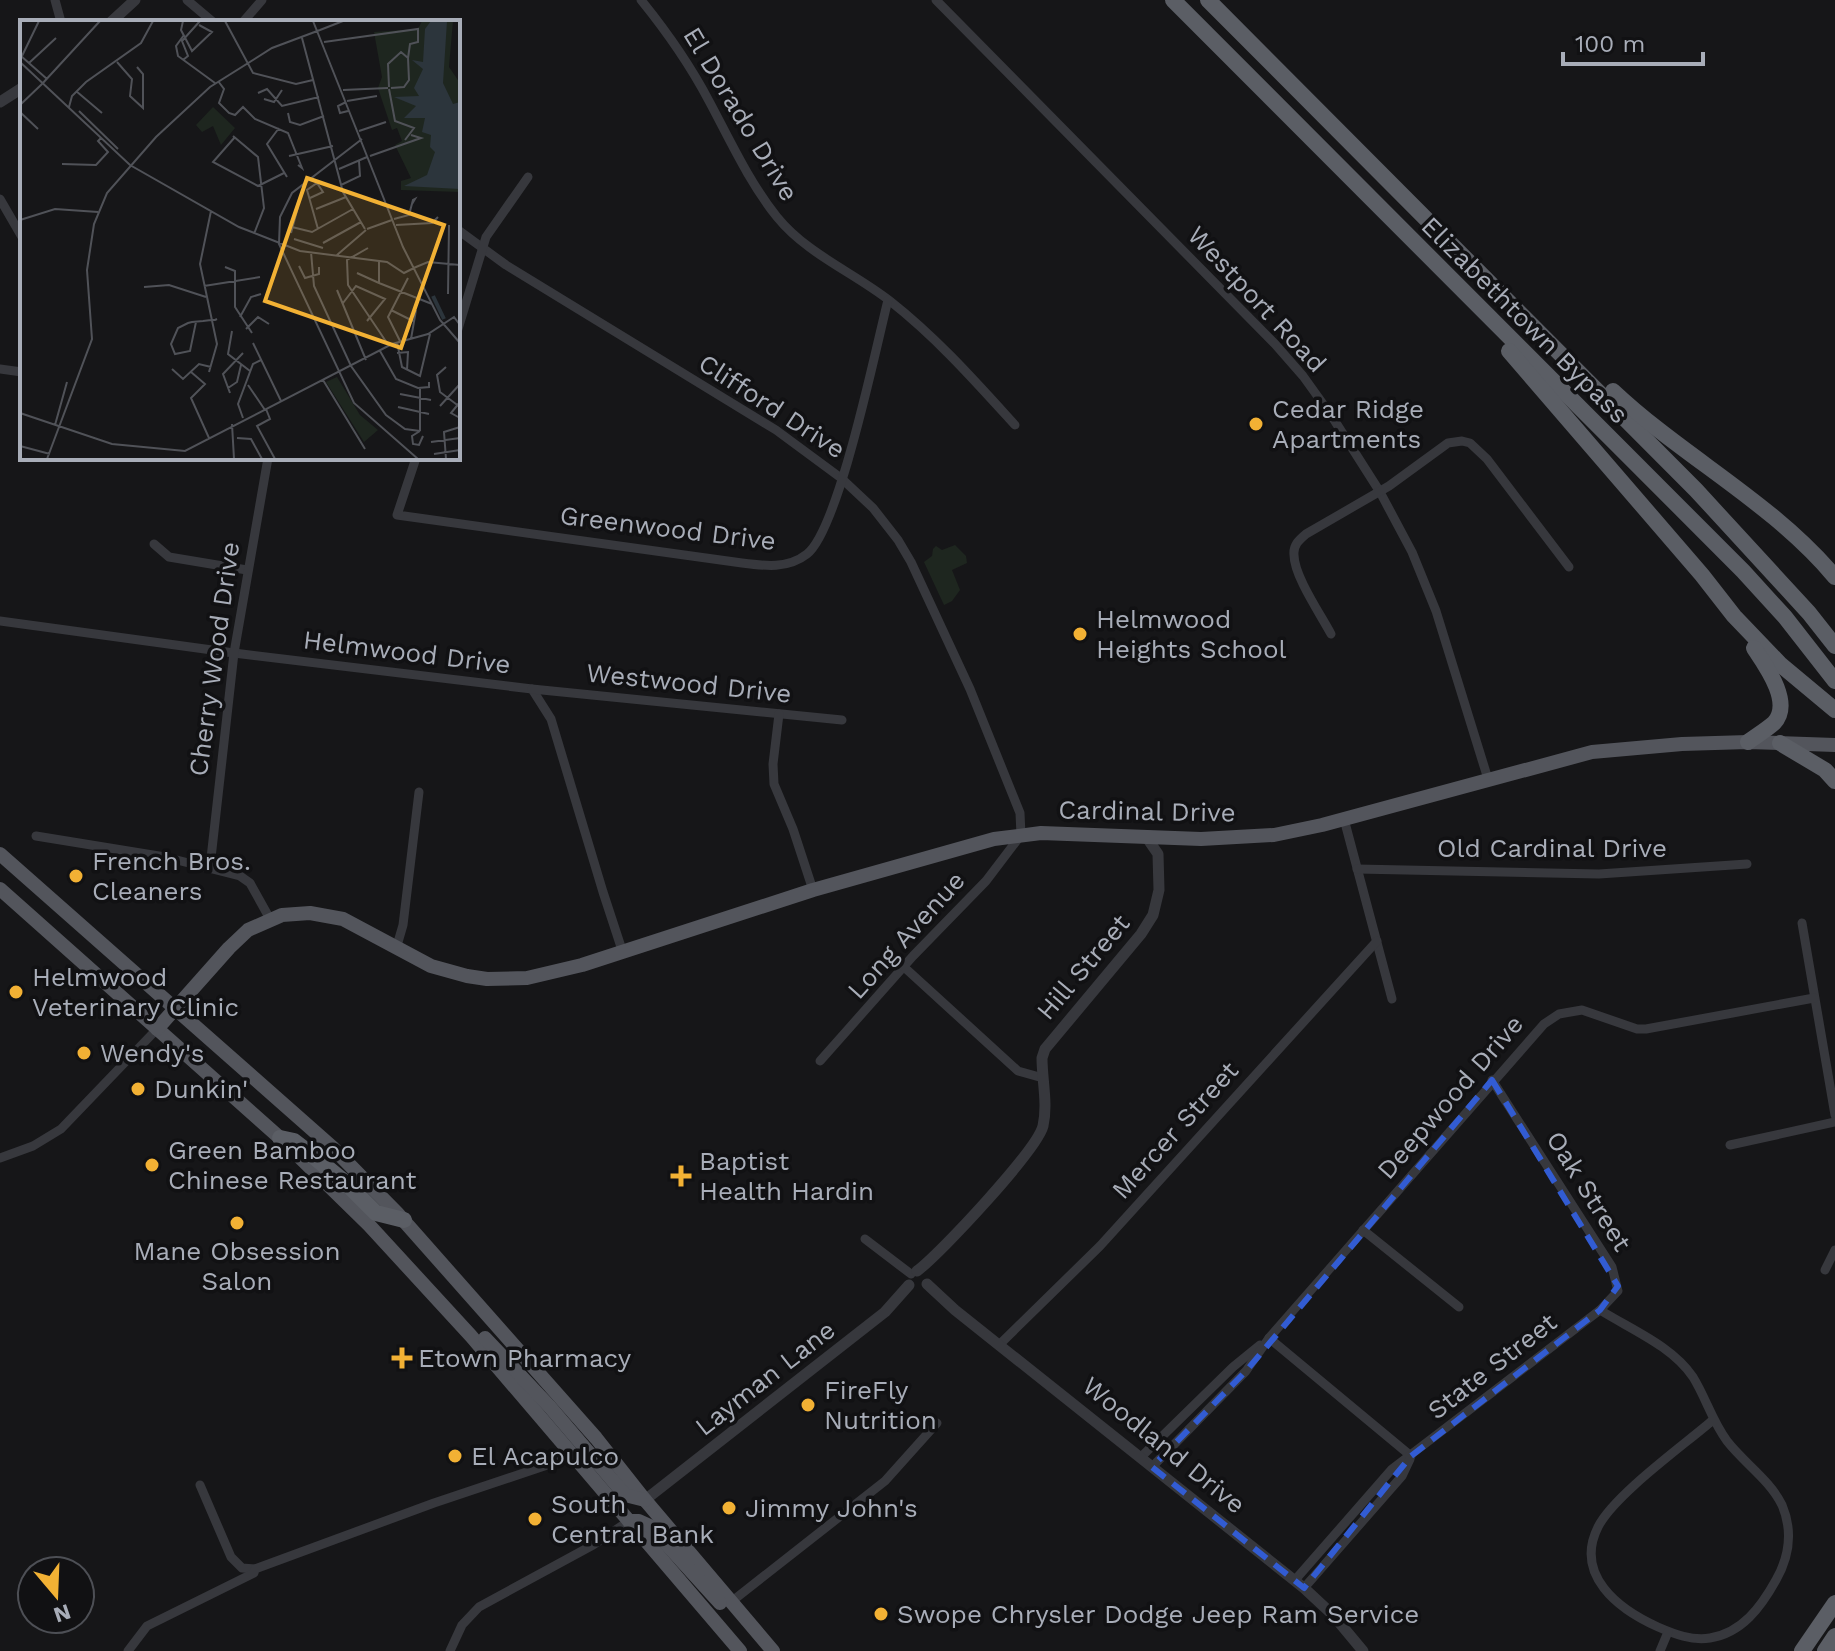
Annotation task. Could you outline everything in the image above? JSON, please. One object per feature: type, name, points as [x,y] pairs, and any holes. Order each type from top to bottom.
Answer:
[{"type":"highway","name":"Elizabethtown Bypass","points":[[1173,0],[1743,571],[1785,617],[1835,681]]},
{"type":"highway","name":"Elizabethtown Bypass","points":[[1208,0],[1696,490],[1802,605],[1835,646]]},
{"type":"highway","points":[[1436,229],[1644,420],[1771,515],[1834,575]]},
{"type":"highway","points":[[1451,279],[1549,400],[1702,575],[1734,616],[1770,672],[1778,692],[1780,709],[1776,721],[1748,742]]},
{"type":"highway","points":[[1734,616],[1781,665],[1831,707]]},
{"type":"highway","points":[[1780,743],[1825,770],[1835,781]]},
{"type":"highway","points":[[280,1138],[294,1141],[307,1151],[376,1213],[404,1220]]},
{"type":"highway","points":[[1802,1651],[1835,1603]]},
{"type":"highway","points":[[1825,1651],[1835,1636]]},
{"type":"main road","name":"Cardinal Drive","points":[[396,949],[431,966],[467,976],[527,978],[623,953],[813,890],[994,839],[1063,833],[1147,838],[1250,838],[1344,819],[1580,754],[1622,748],[1748,742],[1835,745]]},
{"type":"main road","points":[[0,854],[332,1147],[404,1220],[596,1438],[773,1651]]},
{"type":"main road","points":[[0,889],[280,1138],[337,1193],[424,1284],[740,1651]]},
{"type":"main road","points":[[157,1029],[229,948],[248,930],[270,919],[310,913],[331,916],[354,924],[396,949]]},
{"type":"main road","points":[[424,1284],[434,1275],[443,1277],[509,1350],[521,1353]]},
{"type":"main road","points":[[424,1284],[439,1287],[550,1407],[625,1495],[645,1500]]},
{"type":"main road","points":[[629,1521],[650,1526],[763,1651]]},
{"type":"street","points":[[55,0],[60,20]]},
{"type":"street","points":[[113,20],[135,0]]},
{"type":"street","points":[[187,0],[211,20]]},
{"type":"street","points":[[245,20],[262,0]]},
{"type":"street","name":"El Dorado Drive","points":[[641,0],[684,58],[746,170],[792,234],[888,300],[949,352],[1015,425]]},
{"type":"street","name":"Westport Road","points":[[936,0],[1291,362],[1331,415],[1380,492],[1412,552],[1436,611],[1488,779]]},
{"type":"street","points":[[0,102],[20,89]]},
{"type":"street","points":[[460,323],[486,237],[528,177]]},
{"type":"street","points":[[0,199],[20,234]]},
{"type":"street","name":"Clifford Drive","points":[[460,232],[484,251],[776,430],[841,478],[884,520],[911,562],[970,689],[1020,813],[1021,835]]},
{"type":"street","name":"Greenwood Drive","points":[[415,460],[397,515],[742,563],[775,566],[796,561],[819,542],[848,461],[888,300]]},
{"type":"street","points":[[0,369],[20,372]]},
{"type":"street","points":[[1331,634],[1298,572],[1294,550],[1306,534],[1380,492],[1448,443],[1470,443],[1487,459],[1569,567]]},
{"type":"street","name":"Cherry Wood Drive","points":[[210,867],[234,653],[268,460]]},
{"type":"street","points":[[154,544],[169,557],[247,570]]},
{"type":"street","name":"Helmwood Drive","points":[[0,621],[532,689],[551,719],[623,953]]},
{"type":"street","name":"Westwood Drive","points":[[532,689],[842,720]]},
{"type":"street","points":[[779,714],[773,764],[774,784],[813,890]]},
{"type":"street","points":[[396,949],[403,925],[419,792]]},
{"type":"street","points":[[1344,819],[1392,999]]},
{"type":"street","name":"Long Avenue","points":[[820,1061],[986,881],[1021,835]]},
{"type":"street","points":[[36,836],[165,857],[240,876],[250,883],[270,919]]},
{"type":"street","name":"Hill Street","points":[[912,1277],[996,1191],[1036,1141],[1045,1114],[1042,1058],[1051,1039],[1141,934],[1153,915],[1159,890],[1158,854],[1147,838]]},
{"type":"street","name":"Old Cardinal Drive","points":[[1357,869],[1599,874],[1747,864]]},
{"type":"street","points":[[1802,923],[1835,1115]]},
{"type":"street","name":"Mercer Street","points":[[1000,1344],[1109,1236],[1377,941]]},
{"type":"street","points":[[904,967],[1018,1071],[1043,1078]]},
{"type":"street","name":"Deepwood Drive","points":[[1152,1467],[1246,1371],[1269,1338],[1544,1024],[1567,1012],[1590,1012],[1637,1029],[1646,1029],[1814,998]]},
{"type":"street","points":[[0,1158],[33,1146],[61,1129],[157,1029]]},
{"type":"street","name":"Oak Street","points":[[1492,1080],[1612,1267],[1618,1291],[1600,1310]]},
{"type":"street","points":[[1730,1145],[1835,1122]]},
{"type":"street","points":[[1363,1230],[1459,1307]]},
{"type":"street","points":[[865,1239],[912,1277]]},
{"type":"street","points":[[1825,1270],[1835,1250]]},
{"type":"street","name":"Layman Lane","points":[[645,1500],[885,1312],[903,1295],[912,1277]]},
{"type":"street","name":"Woodland Drive","points":[[927,1284],[955,1310],[1300,1584],[1339,1621],[1363,1651]]},
{"type":"street","points":[[1600,1310],[1665,1349],[1681,1363],[1694,1379],[1713,1420],[1727,1441],[1778,1498],[1788,1526],[1788,1547],[1782,1567],[1758,1609],[1736,1629],[1703,1639],[1668,1632],[1628,1611],[1606,1592],[1593,1567],[1594,1538],[1602,1519],[1617,1502],[1713,1420]]},
{"type":"street","name":"State Street","points":[[1300,1584],[1392,1469],[1600,1310]]},
{"type":"street","points":[[1269,1338],[1411,1456]]},
{"type":"street","name":"Deepwood Drive","points":[[1141,1457],[1233,1367],[1269,1338]]},
{"type":"street","points":[[731,1602],[869,1494],[906,1459],[937,1423]]},
{"type":"street","points":[[200,1485],[231,1557],[242,1568],[255,1569],[434,1503],[574,1456]]},
{"type":"street","points":[[450,1651],[462,1625],[479,1607],[593,1545],[629,1521]]},
{"type":"street","points":[[128,1651],[147,1626],[254,1573],[255,1569]]},
{"type":"street","points":[[1660,1651],[1668,1632]]},
{"type":"highlighted area","points":[[1492,1080],[1618,1286],[1600,1310],[1411,1456],[1304,1588],[1152,1467],[1246,1371]]},
{"type":"shaded area","points":[[955,545],[966,556],[967,563],[952,570],[960,590],[952,601],[944,605],[924,562],[932,556],[936,546],[942,550]]},
{"type":"place","name":"Cedar Ridge Apartments","points":[[1256,424]]},
{"type":"place","name":"Helmwood Heights School","points":[[1080,634]]},
{"type":"place","name":"French Bros. Cleaners","points":[[76,876]]},
{"type":"place","name":"Helmwood Veterinary Clinic","points":[[16,992]]},
{"type":"place","name":"Wendy's","points":[[84,1053]]},
{"type":"place","name":"Dunkin'","points":[[138,1089]]},
{"type":"place","name":"Green Bamboo Chinese Restaurant","points":[[152,1165]]},
{"type":"place","name":"Baptist Health Hardin","points":[[681,1176]]},
{"type":"place","name":"Mane Obsession Salon","points":[[237,1223]]},
{"type":"place","name":"Etown Pharmacy","points":[[402,1358]]},
{"type":"place","name":"FireFly Nutrition","points":[[808,1405]]},
{"type":"place","name":"El Acapulco","points":[[455,1456]]},
{"type":"place","name":"Jimmy John's","points":[[729,1508]]},
{"type":"place","name":"South Central Bank","points":[[535,1519]]},
{"type":"place","name":"Swope Chrysler Dodge Jeep Ram Service","points":[[881,1614]]}]
